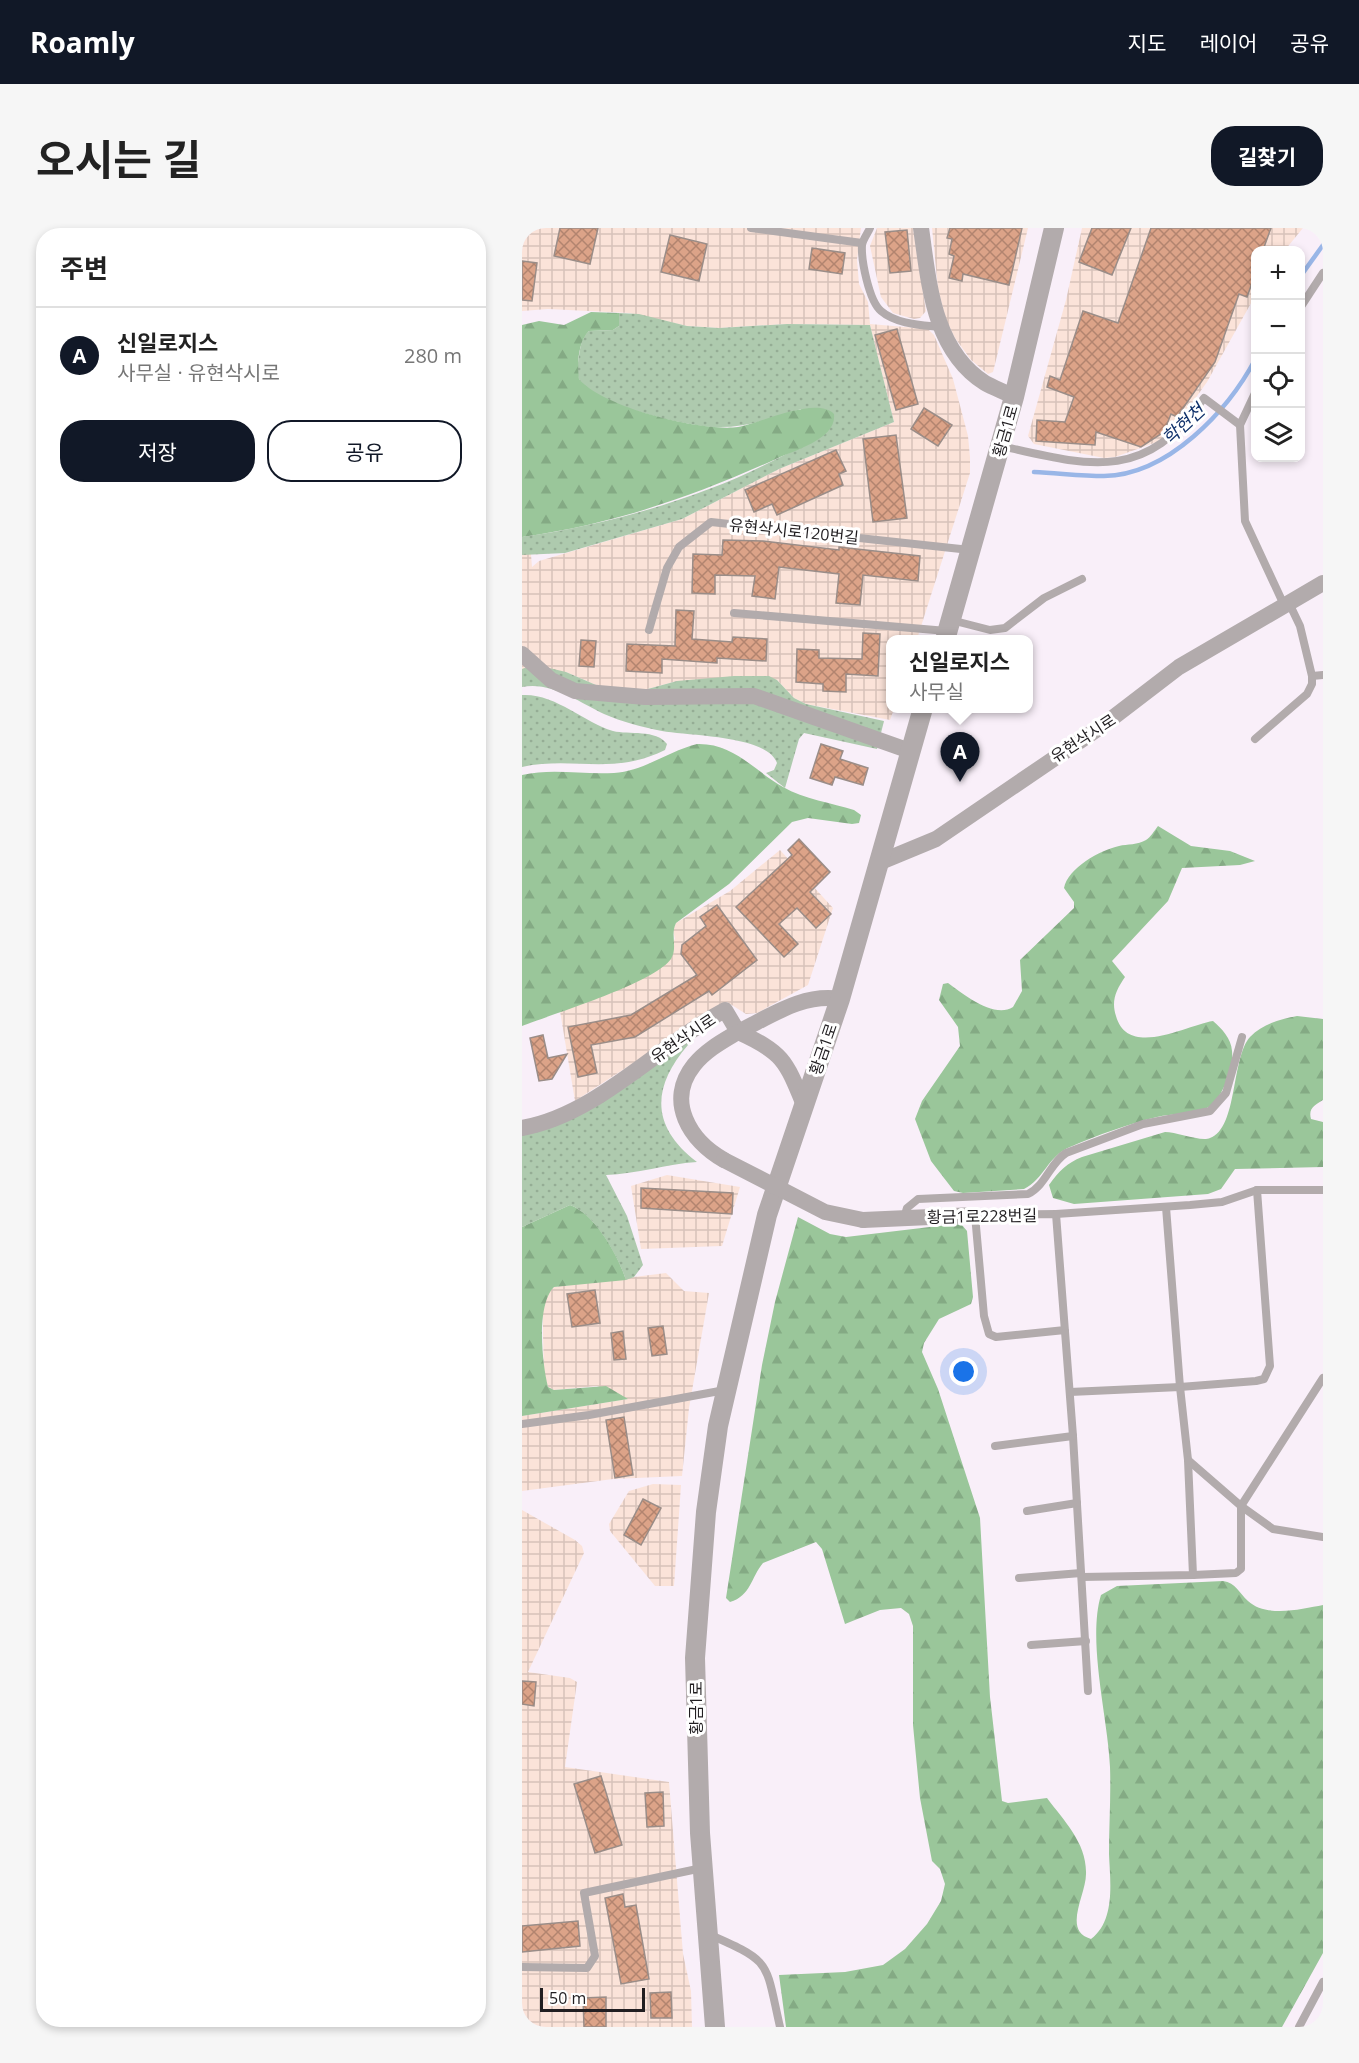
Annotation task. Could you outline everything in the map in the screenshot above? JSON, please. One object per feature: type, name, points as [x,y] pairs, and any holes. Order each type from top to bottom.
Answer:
[{"type":"street","points":[[921,228],[929,287],[939,327],[967,368],[985,383],[1014,397]]},
{"type":"street","name":"황금1로","points":[[948,630],[1014,397],[1054,228]]},
{"type":"street","name":"유현삭시로","points":[[878,863],[936,839],[1102,726],[1179,667],[1323,583]]},
{"type":"street","points":[[522,654],[551,680],[575,691],[645,697],[754,696],[910,751]]},
{"type":"street","name":"황금1로","points":[[715,2027],[707,1934],[696,1736],[695,1658],[706,1512],[726,1390],[767,1215],[840,999],[921,713]]},
{"type":"street","name":"유현삭시로","points":[[522,1128],[535,1126],[595,1097],[725,1010],[738,1032],[804,1000],[823,996],[840,999]]},
{"type":"street","points":[[738,1032],[777,1052],[791,1074],[804,1105]]},
{"type":"street","name":"황금1로228번길","points":[[738,1032],[702,1056],[693,1066],[682,1090],[683,1118],[689,1131],[700,1144],[723,1160],[825,1212],[863,1220],[975,1215]]},
{"type":"lane","points":[[751,228],[862,243]]},
{"type":"lane","points":[[870,228],[862,243],[867,282],[881,311],[911,323],[939,327]]},
{"type":"lane","points":[[1305,300],[1323,273]]},
{"type":"lane","points":[[1001,446],[1084,464],[1111,463],[1148,451],[1173,435],[1204,398],[1240,425]]},
{"type":"lane","points":[[1251,401],[1240,425],[1245,521],[1300,626],[1312,676],[1312,684],[1307,694],[1255,739]]},
{"type":"lane","name":"유현삭시로120번길","points":[[649,630],[667,568],[679,547],[711,522],[971,550]]},
{"type":"lane","points":[[734,613],[948,630],[990,630],[1005,628],[1044,598],[1082,579]]},
{"type":"lane","points":[[1312,676],[1323,675]]},
{"type":"lane","points":[[904,1218],[907,1208],[918,1199],[1028,1194],[1039,1186],[1056,1161],[1066,1153],[1143,1124],[1210,1111],[1226,1093],[1242,1037]]},
{"type":"lane","points":[[1056,1214],[1222,1202],[1257,1190],[1323,1190]]},
{"type":"lane","points":[[1070,1392],[1180,1387],[1264,1379],[1269,1373],[1270,1366],[1257,1190]]},
{"type":"lane","points":[[1166,1207],[1188,1460],[1193,1575]]},
{"type":"lane","name":"황금1로228번길","points":[[975,1215],[1056,1214],[1073,1436],[1088,1691]]},
{"type":"lane","points":[[975,1215],[984,1316],[989,1334],[996,1337],[1065,1330]]},
{"type":"lane","points":[[1019,1578],[1081,1575],[1236,1574],[1241,1569],[1241,1506],[1323,1378]]},
{"type":"lane","points":[[522,1424],[590,1415],[726,1390]]},
{"type":"lane","points":[[995,1446],[1073,1436]]},
{"type":"lane","points":[[1188,1460],[1241,1506],[1273,1528],[1323,1537]]},
{"type":"lane","points":[[1027,1511],[1077,1503]]},
{"type":"lane","points":[[1031,1645],[1086,1641]]},
{"type":"lane","points":[[522,1967],[587,1968],[595,1956],[584,1893],[703,1868]]},
{"type":"lane","points":[[707,1934],[743,1949],[767,1970],[780,2027]]},
{"type":"lane","points":[[1299,2027],[1323,1983]]},
{"type":"shaded area","points":[[522,228],[861,228],[857,260],[859,284],[868,302],[870,324],[928,329],[934,335],[953,379],[968,436],[970,457],[970,473],[918,635],[886,635],[886,713],[893,713],[890,720],[806,704],[794,698],[777,680],[677,681],[644,690],[603,688],[566,672],[522,676],[522,542],[530,542],[532,567],[539,561],[682,519],[779,469],[894,422],[870,325],[787,324],[719,328],[687,326],[629,313],[548,309],[522,311]]},
{"type":"shaded area","points":[[877,228],[913,228],[926,311],[920,318],[914,319],[893,313],[881,297],[870,246]]},
{"type":"shaded area","points":[[932,228],[1028,228],[993,372],[988,374],[971,360],[955,338],[946,320],[938,289]]},
{"type":"shaded area","points":[[1082,228],[1303,228],[1288,246],[1251,246],[1251,303],[1207,382],[1175,427],[1157,442],[1115,457],[1104,458],[1034,444],[1028,436],[1066,300]]},
{"type":"shaded area","points":[[780,850],[833,908],[808,985],[757,1013],[746,1014],[727,1002],[575,1101],[560,1011],[624,987],[675,939],[673,930],[676,923],[730,891]]},
{"type":"shaded area","points":[[667,1175],[740,1187],[722,1246],[641,1249],[631,1186]]},
{"type":"shaded area","points":[[666,1273],[684,1291],[709,1293],[689,1408],[682,1476],[613,1479],[522,1491],[522,1416],[627,1399],[597,1386],[554,1390],[548,1387],[544,1374],[543,1334],[543,1307],[546,1295],[554,1287]]},
{"type":"shaded area","points":[[653,1484],[681,1485],[674,1586],[655,1586],[610,1531],[609,1524],[629,1491]]},
{"type":"shaded area","points":[[522,1510],[575,1540],[582,1546],[584,1553],[528,1672],[570,1678],[577,1682],[565,1767],[669,1782],[683,1954],[691,1991],[692,2027],[522,2027]]},
{"type":"green space","points":[[591,312],[619,313],[619,326],[613,330],[589,331],[579,354],[579,379],[608,399],[653,415],[701,426],[738,427],[788,412],[815,408],[826,409],[834,414],[833,423],[822,437],[803,447],[683,497],[589,525],[522,537],[522,325],[539,321],[564,325]]},
{"type":"green space","points":[[619,313],[639,314],[687,326],[719,328],[787,324],[870,325],[894,422],[779,469],[682,519],[565,553],[522,555],[522,537],[593,524],[663,505],[734,479],[809,443],[801,409],[748,424],[727,427],[703,426],[664,418],[620,405],[587,388],[579,379],[578,374],[579,353],[583,339],[589,331],[613,330],[619,326]]},
{"type":"green space","points":[[527,667],[549,668],[566,672],[603,688],[644,690],[677,681],[734,676],[769,676],[777,680],[794,698],[806,704],[884,721],[877,749],[804,733],[799,739],[785,788],[766,773],[774,770],[777,763],[770,754],[758,747],[726,738],[662,731],[640,726],[604,714],[554,690],[544,687],[522,687],[522,669]]},
{"type":"green space","points":[[522,695],[557,703],[613,731],[656,736],[667,744],[665,750],[628,762],[559,763],[522,767]]},
{"type":"green space","points":[[697,744],[722,748],[733,753],[791,791],[854,810],[861,815],[859,823],[808,818],[792,822],[729,884],[676,923],[673,954],[661,968],[625,988],[522,1026],[522,775],[545,772],[614,773],[636,769]]},
{"type":"green space","points":[[1158,826],[1191,846],[1230,851],[1255,861],[1240,865],[1182,868],[1168,901],[1112,961],[1125,977],[1115,996],[1114,1005],[1116,1016],[1123,1029],[1145,1038],[1174,1033],[1213,1021],[1223,1031],[1230,1042],[1232,1058],[1222,1091],[1207,1108],[1146,1120],[1070,1147],[1056,1156],[1037,1179],[1024,1189],[963,1193],[954,1191],[931,1161],[915,1119],[922,1101],[960,1046],[958,1027],[939,1000],[943,984],[948,983],[970,999],[988,1008],[1005,1010],[1013,1007],[1022,991],[1020,960],[1074,908],[1074,902],[1064,888],[1072,874],[1086,861],[1103,851],[1143,842]]},
{"type":"green space","points":[[1297,1016],[1323,1019],[1323,1100],[1313,1107],[1310,1115],[1311,1119],[1323,1122],[1323,1167],[1235,1169],[1221,1189],[1208,1194],[1074,1204],[1053,1198],[1049,1185],[1064,1168],[1082,1157],[1165,1132],[1206,1139],[1219,1132],[1230,1107],[1240,1060],[1250,1037],[1266,1025]]},
{"type":"green space","points":[[685,1041],[688,1045],[667,1076],[661,1106],[664,1121],[671,1135],[697,1162],[606,1175],[627,1216],[643,1265],[634,1277],[626,1280],[617,1259],[597,1226],[570,1205],[522,1227],[522,1134]]},
{"type":"green space","points":[[570,1205],[597,1226],[617,1259],[626,1280],[554,1287],[548,1295],[542,1335],[548,1387],[554,1390],[606,1386],[628,1399],[522,1416],[522,1227]]},
{"type":"green space","points":[[798,1217],[830,1234],[846,1237],[955,1224],[962,1225],[967,1231],[973,1297],[971,1304],[939,1319],[924,1343],[922,1352],[938,1389],[980,1518],[990,1697],[1002,1801],[1008,1803],[1047,1798],[1079,1842],[1086,1874],[1077,1920],[1082,1935],[1091,1939],[1099,1931],[1110,1900],[1110,1767],[1096,1634],[1101,1595],[1117,1586],[1223,1581],[1234,1586],[1248,1601],[1264,1609],[1284,1611],[1323,1605],[1323,1953],[1282,2027],[786,2027],[779,1975],[845,1972],[883,1965],[905,1949],[927,1924],[941,1901],[945,1884],[940,1869],[932,1861],[920,1798],[913,1725],[913,1626],[909,1614],[901,1608],[880,1610],[845,1624],[822,1549],[816,1542],[763,1563],[747,1591],[730,1602],[726,1598],[762,1365],[775,1302]]},
{"type":"building","points":[[560,228],[598,228],[590,264],[554,256]]},
{"type":"building","points":[[950,228],[1022,228],[1009,285],[963,274],[962,281],[949,278],[954,256],[949,254],[952,239],[947,238]]},
{"type":"building","points":[[1092,228],[1131,228],[1112,275],[1079,262]]},
{"type":"building","points":[[1151,228],[1271,228],[1264,246],[1251,246],[1251,286],[1247,297],[1239,294],[1215,362],[1177,417],[1171,414],[1164,432],[1141,447],[1096,432],[1095,445],[1036,441],[1037,420],[1065,422],[1074,397],[1047,387],[1050,376],[1060,380],[1083,311],[1118,323]]},
{"type":"building","points":[[907,230],[911,271],[890,273],[885,232]]},
{"type":"building","points":[[670,235],[707,244],[699,281],[661,272]]},
{"type":"building","points":[[812,248],[845,253],[842,274],[809,269]]},
{"type":"building","points":[[522,261],[537,263],[532,301],[522,300]]},
{"type":"building","points":[[897,329],[918,404],[896,410],[875,335]]},
{"type":"building","points":[[924,408],[952,425],[938,446],[911,429]]},
{"type":"building","points":[[896,435],[907,518],[873,522],[863,439]]},
{"type":"building","points":[[836,450],[846,471],[839,474],[843,485],[777,515],[772,504],[754,512],[745,490]]},
{"type":"building","points":[[723,540],[763,541],[839,550],[839,547],[920,556],[918,581],[863,575],[860,605],[836,603],[839,574],[779,567],[775,599],[752,596],[755,576],[715,575],[715,594],[692,593],[693,554],[722,555]]},
{"type":"building","points":[[676,610],[694,611],[692,639],[732,642],[733,637],[767,639],[766,661],[717,658],[717,663],[662,659],[662,673],[626,671],[627,644],[675,646]]},
{"type":"building","points":[[863,633],[880,634],[878,676],[846,674],[846,692],[823,691],[823,684],[796,682],[797,649],[819,650],[819,658],[862,659]]},
{"type":"building","points":[[581,640],[596,641],[594,667],[579,666]]},
{"type":"building","points":[[821,744],[843,751],[840,759],[868,768],[863,785],[835,777],[832,785],[810,778]]},
{"type":"building","points":[[799,839],[830,872],[810,892],[831,914],[816,928],[797,908],[779,924],[798,944],[784,957],[736,907],[792,855],[788,850]]},
{"type":"building","points":[[717,905],[757,960],[712,995],[709,991],[635,1037],[591,1045],[597,1073],[578,1077],[568,1027],[631,1015],[697,975],[681,954],[682,945],[706,926],[700,917]]},
{"type":"building","points":[[543,1035],[548,1058],[567,1054],[552,1079],[539,1081],[530,1038]]},
{"type":"building","points":[[641,1188],[733,1193],[732,1214],[641,1208]]},
{"type":"building","points":[[595,1290],[600,1323],[572,1327],[567,1294]]},
{"type":"building","points":[[663,1326],[667,1354],[652,1356],[648,1328]]},
{"type":"building","points":[[623,1331],[626,1359],[614,1360],[611,1333]]},
{"type":"building","points":[[624,1417],[633,1475],[615,1478],[606,1420]]},
{"type":"building","points":[[643,1499],[661,1508],[641,1545],[624,1535]]},
{"type":"building","points":[[522,1681],[536,1682],[534,1706],[522,1704]]},
{"type":"building","points":[[601,1776],[622,1845],[595,1853],[574,1784]]},
{"type":"building","points":[[663,1792],[664,1826],[647,1827],[645,1793]]},
{"type":"building","points":[[623,1894],[625,1907],[636,1905],[649,1979],[621,1984],[605,1898]]},
{"type":"building","points":[[578,1921],[580,1946],[522,1952],[522,1926]]},
{"type":"building","points":[[671,1992],[672,2018],[651,2018],[650,1993]]},
{"type":"building","points":[[606,1997],[606,2027],[584,2027],[583,1998]]},
{"type":"waterway","name":"학현천","points":[[1305,270],[1323,245]]},
{"type":"waterway","name":"학현천","points":[[1034,472],[1104,476],[1128,473],[1151,465],[1194,437],[1229,399],[1251,366]]},
{"type":"place","name":"신일로지스","points":[[960,782]]}]
